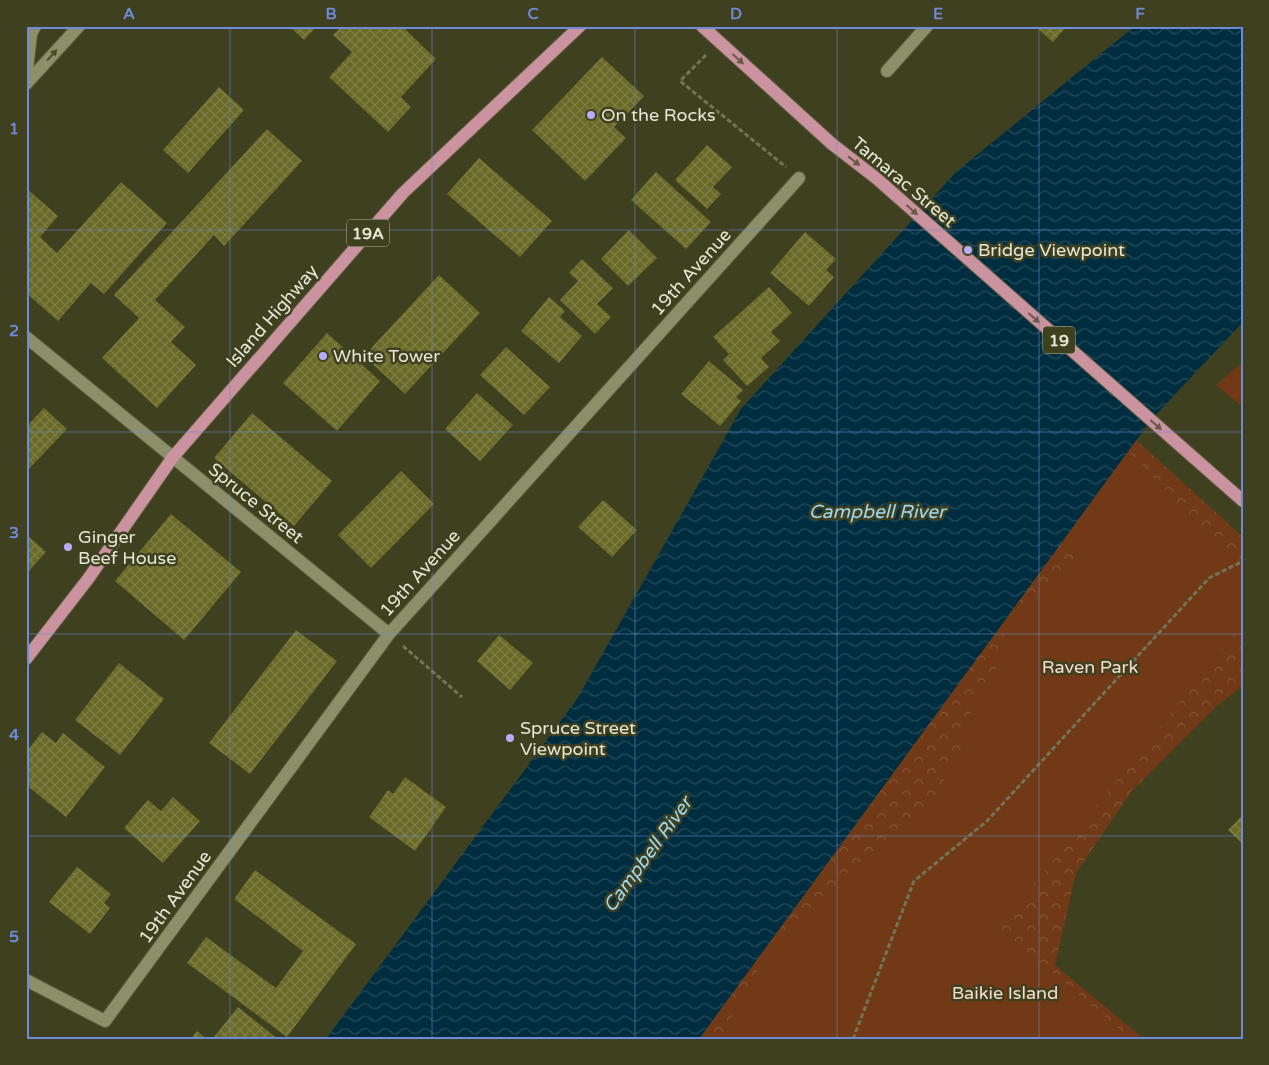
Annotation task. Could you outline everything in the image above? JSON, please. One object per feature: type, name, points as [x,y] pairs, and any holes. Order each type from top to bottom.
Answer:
[{"type":"main road","name":"Island Highway","points":[[26,659],[88,579],[173,457],[403,193],[580,26]]},
{"type":"main road","name":"Tamarac Street","points":[[702,26],[832,144],[876,178],[1243,501]]},
{"type":"street","points":[[26,79],[31,34],[35,26]]},
{"type":"street","points":[[26,84],[79,26]]},
{"type":"street","points":[[887,71],[927,26]]},
{"type":"street","name":"19th Avenue","points":[[26,980],[105,1021],[389,634],[799,178]]},
{"type":"street","name":"Spruce Street","points":[[26,337],[389,634]]},
{"type":"path","points":[[713,60],[705,54],[680,81],[799,178]]},
{"type":"path","points":[[853,1039],[914,881],[987,821],[1209,578],[1243,561]]},
{"type":"path","points":[[389,634],[462,697]]},
{"type":"green space","points":[[1243,362],[1243,407],[1216,385]]},
{"type":"green space","name":"Raven Park","points":[[1136,440],[1243,537],[1243,686],[1219,704],[1131,792],[1076,873],[1055,965],[1144,1039],[699,1039]]},
{"type":"green space","name":"Raven Park","points":[[1128,451],[1243,570],[1243,629],[1232,636],[999,928],[1131,1039],[723,1039],[739,1001],[756,973],[781,942],[848,872],[875,849],[892,841],[913,824],[929,807],[960,753],[969,717],[976,703],[984,697],[994,682],[1001,641],[1010,621],[1028,600],[1042,588],[1070,571],[1074,564],[1073,557],[1065,541],[1067,527]]},
{"type":"water","name":"Campbell River","points":[[1135,26],[1243,26],[1243,322],[1151,420],[699,1039],[326,1039],[577,699],[741,409],[956,172]]},
{"type":"building","points":[[289,26],[317,26],[304,40]]},
{"type":"building","points":[[342,26],[402,26],[436,59],[401,97],[411,107],[388,132],[329,77],[352,52],[333,35]]},
{"type":"building","points":[[1035,26],[1067,26],[1053,42]]},
{"type":"building","points":[[602,57],[644,96],[614,127],[626,138],[585,181],[532,130]]},
{"type":"building","points":[[219,87],[244,110],[188,173],[163,150]]},
{"type":"building","points":[[267,129],[302,161],[224,246],[214,235],[155,300],[185,327],[171,342],[196,365],[157,408],[102,358],[139,318],[114,295]]},
{"type":"building","points":[[707,145],[732,167],[713,187],[721,194],[707,209],[675,180]]},
{"type":"building","points":[[479,158],[552,221],[520,257],[447,194]]},
{"type":"building","points":[[656,172],[711,222],[686,249],[631,200]]},
{"type":"building","points":[[121,182],[167,223],[104,294],[91,283],[58,321],[26,293],[26,188],[58,216],[40,237],[57,253]]},
{"type":"building","points":[[629,230],[657,258],[628,286],[601,259]]},
{"type":"building","points":[[805,232],[836,259],[826,270],[834,277],[809,306],[770,273]]},
{"type":"building","points":[[582,259],[613,288],[597,304],[611,317],[595,334],[560,300],[578,281],[569,273]]},
{"type":"building","points":[[439,275],[480,313],[405,394],[364,356]]},
{"type":"building","points":[[769,287],[792,313],[771,332],[780,341],[761,358],[769,367],[747,386],[723,360],[729,354],[713,337]]},
{"type":"building","points":[[549,297],[565,311],[560,317],[582,336],[559,363],[521,331]]},
{"type":"building","points":[[327,333],[380,381],[337,431],[283,383]]},
{"type":"building","points":[[506,347],[550,387],[524,415],[480,375]]},
{"type":"building","points":[[709,361],[743,390],[736,397],[741,401],[720,426],[681,394]]},
{"type":"building","points":[[477,393],[513,425],[480,461],[445,429]]},
{"type":"building","points":[[44,408],[67,429],[26,472],[26,427]]},
{"type":"building","points":[[252,413],[332,481],[294,526],[214,458]]},
{"type":"building","points":[[401,471],[434,504],[371,568],[338,535]]},
{"type":"building","points":[[603,500],[637,530],[612,557],[578,527]]},
{"type":"building","points":[[171,514],[241,572],[184,640],[115,581]]},
{"type":"building","points":[[26,534],[46,552],[26,574]]},
{"type":"building","points":[[296,630],[337,661],[250,774],[209,743]]},
{"type":"building","points":[[499,635],[533,663],[510,690],[477,661]]},
{"type":"building","points":[[119,663],[164,699],[120,755],[75,720]]},
{"type":"building","points":[[42,732],[56,743],[63,733],[105,767],[66,817],[26,785],[26,752]]},
{"type":"building","points":[[405,777],[446,807],[415,851],[369,817],[388,790],[393,794]]},
{"type":"building","points":[[173,797],[200,821],[163,863],[124,828],[148,800],[161,811]]},
{"type":"building","points":[[1243,815],[1243,844],[1228,830]]},
{"type":"building","points":[[77,867],[111,894],[104,903],[110,908],[90,934],[49,902]]},
{"type":"building","points":[[255,870],[356,944],[287,1037],[187,963],[206,937],[276,988],[303,951],[234,899]]},
{"type":"building","points":[[238,1007],[278,1039],[217,1039],[214,1037]]},
{"type":"building","points":[[197,1031],[207,1039],[191,1039]]},
{"type":"place","name":"On the Rocks","points":[[591,115]]},
{"type":"place","name":"Bridge Viewpoint","points":[[968,250]]},
{"type":"place","name":"White Tower","points":[[323,356]]},
{"type":"place","name":"Ginger Beef House","points":[[68,547]]},
{"type":"place","name":"Spruce Street Viewpoint","points":[[510,738]]},
{"type":"park label","name":"Baikie Island","points":[[1005,993]]}]
